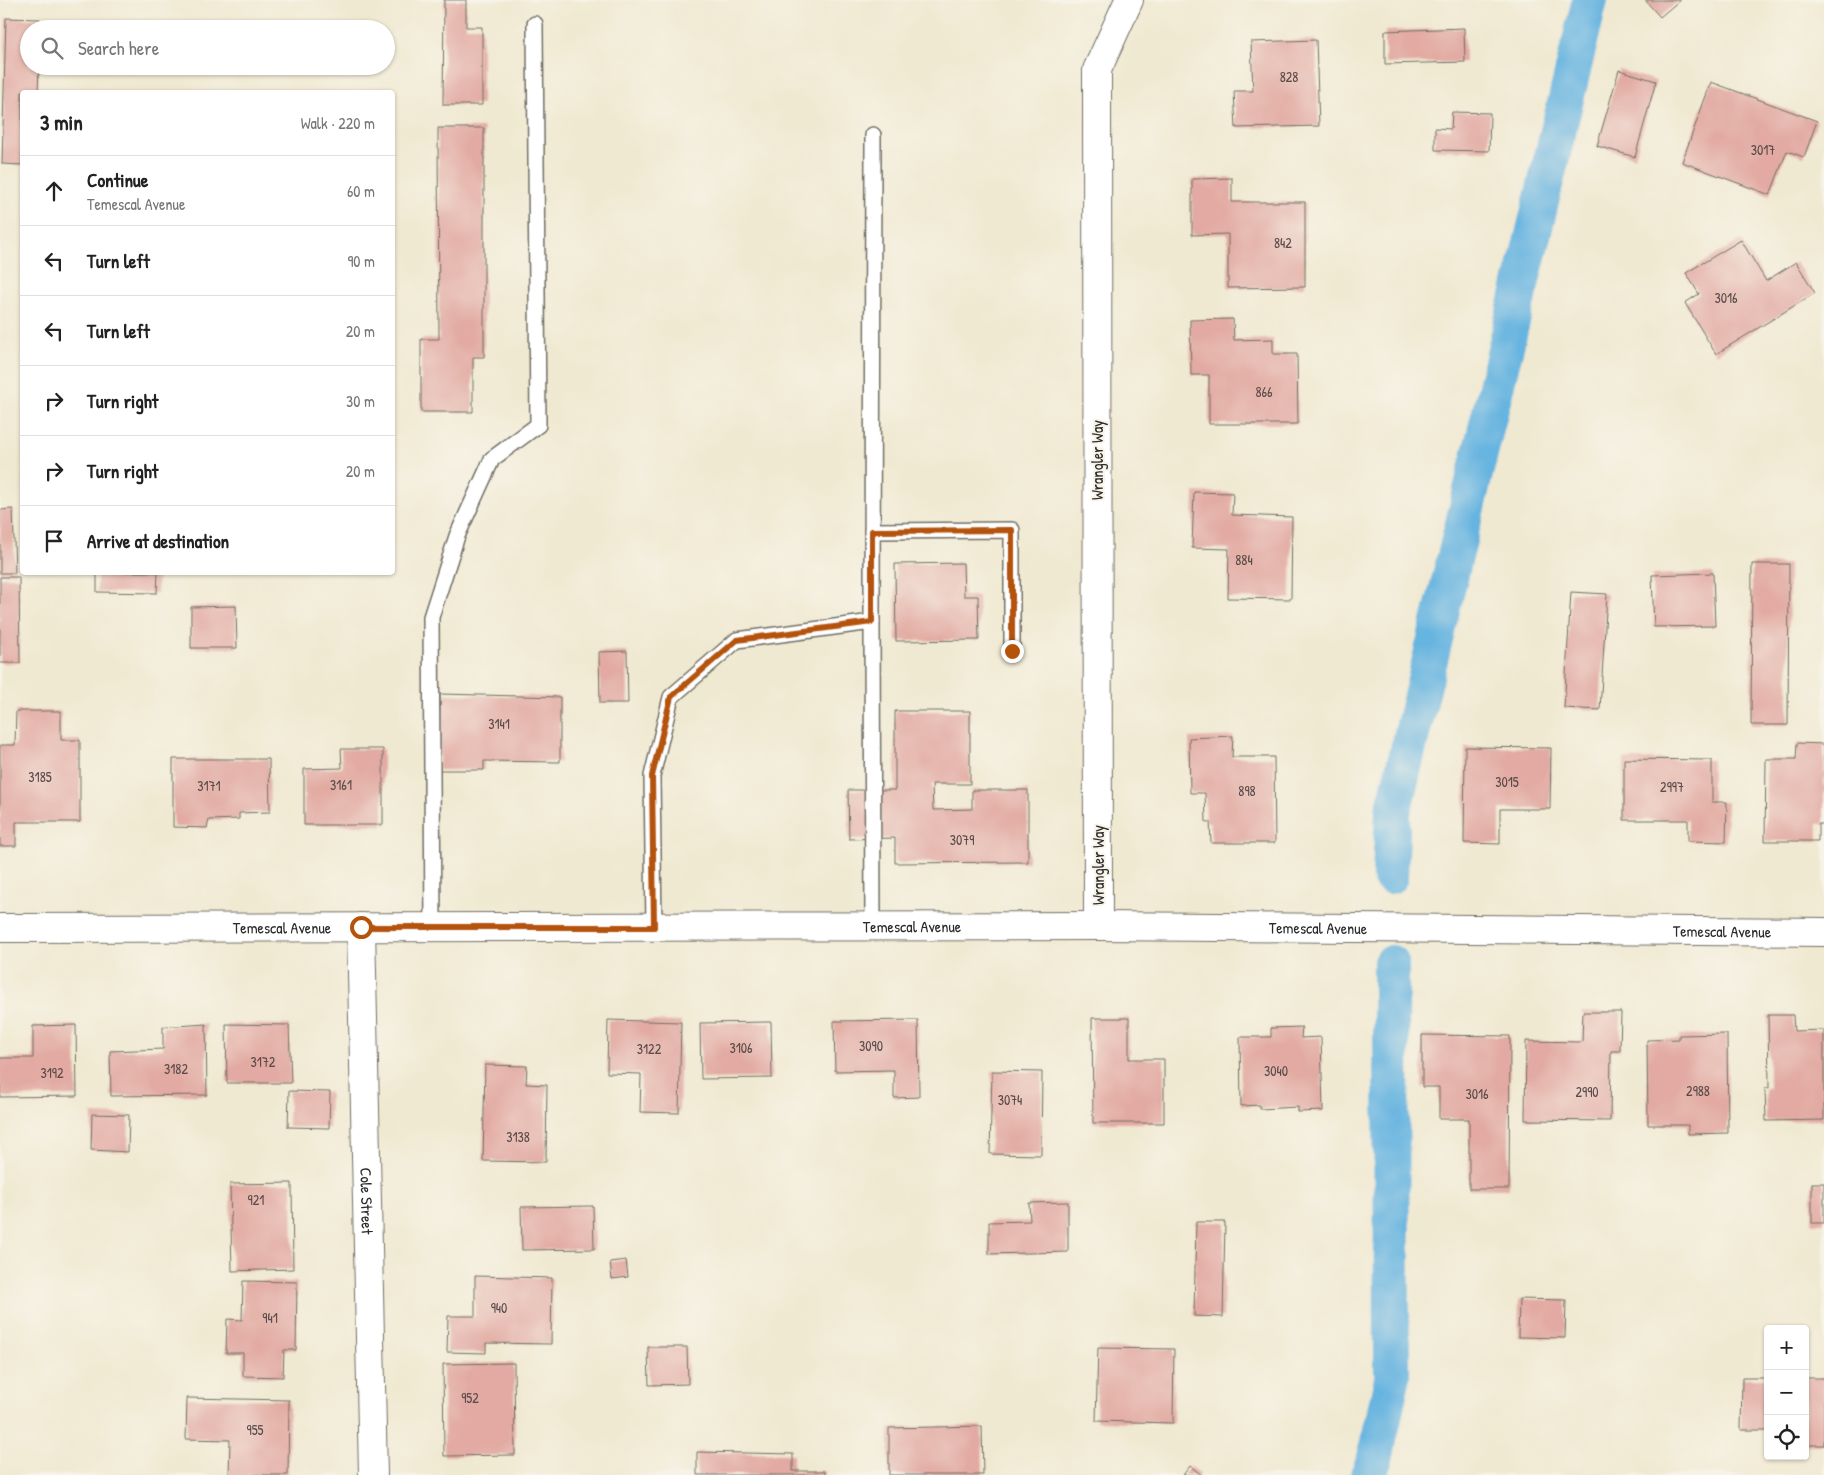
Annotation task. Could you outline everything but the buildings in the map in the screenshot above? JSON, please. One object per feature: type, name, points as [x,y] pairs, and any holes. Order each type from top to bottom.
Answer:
[{"type":"street","name":"Wrangler Way","points":[[1098,926],[1097,70],[1129,0]]},
{"type":"street","name":"Temescal Avenue","points":[[0,928],[1098,926],[1824,932]]},
{"type":"street","name":"Cole Street","points":[[361,927],[373,1475]]},
{"type":"lane","points":[[433,927],[431,618],[457,536],[492,459],[538,425],[535,24]]},
{"type":"lane","points":[[873,135],[873,927]]},
{"type":"lane","points":[[872,531],[1012,530],[1012,651]]},
{"type":"lane","points":[[654,927],[652,776],[671,697],[737,640],[872,622]]},
{"type":"waterway","points":[[1390,876],[1393,812],[1590,0]]},
{"type":"waterway","points":[[1368,1475],[1375,1458],[1392,1379],[1391,963]]},
{"type":"route","points":[[361,927],[654,927],[652,776],[671,697],[737,640],[872,622],[872,531],[1012,530],[1012,651]]}]
